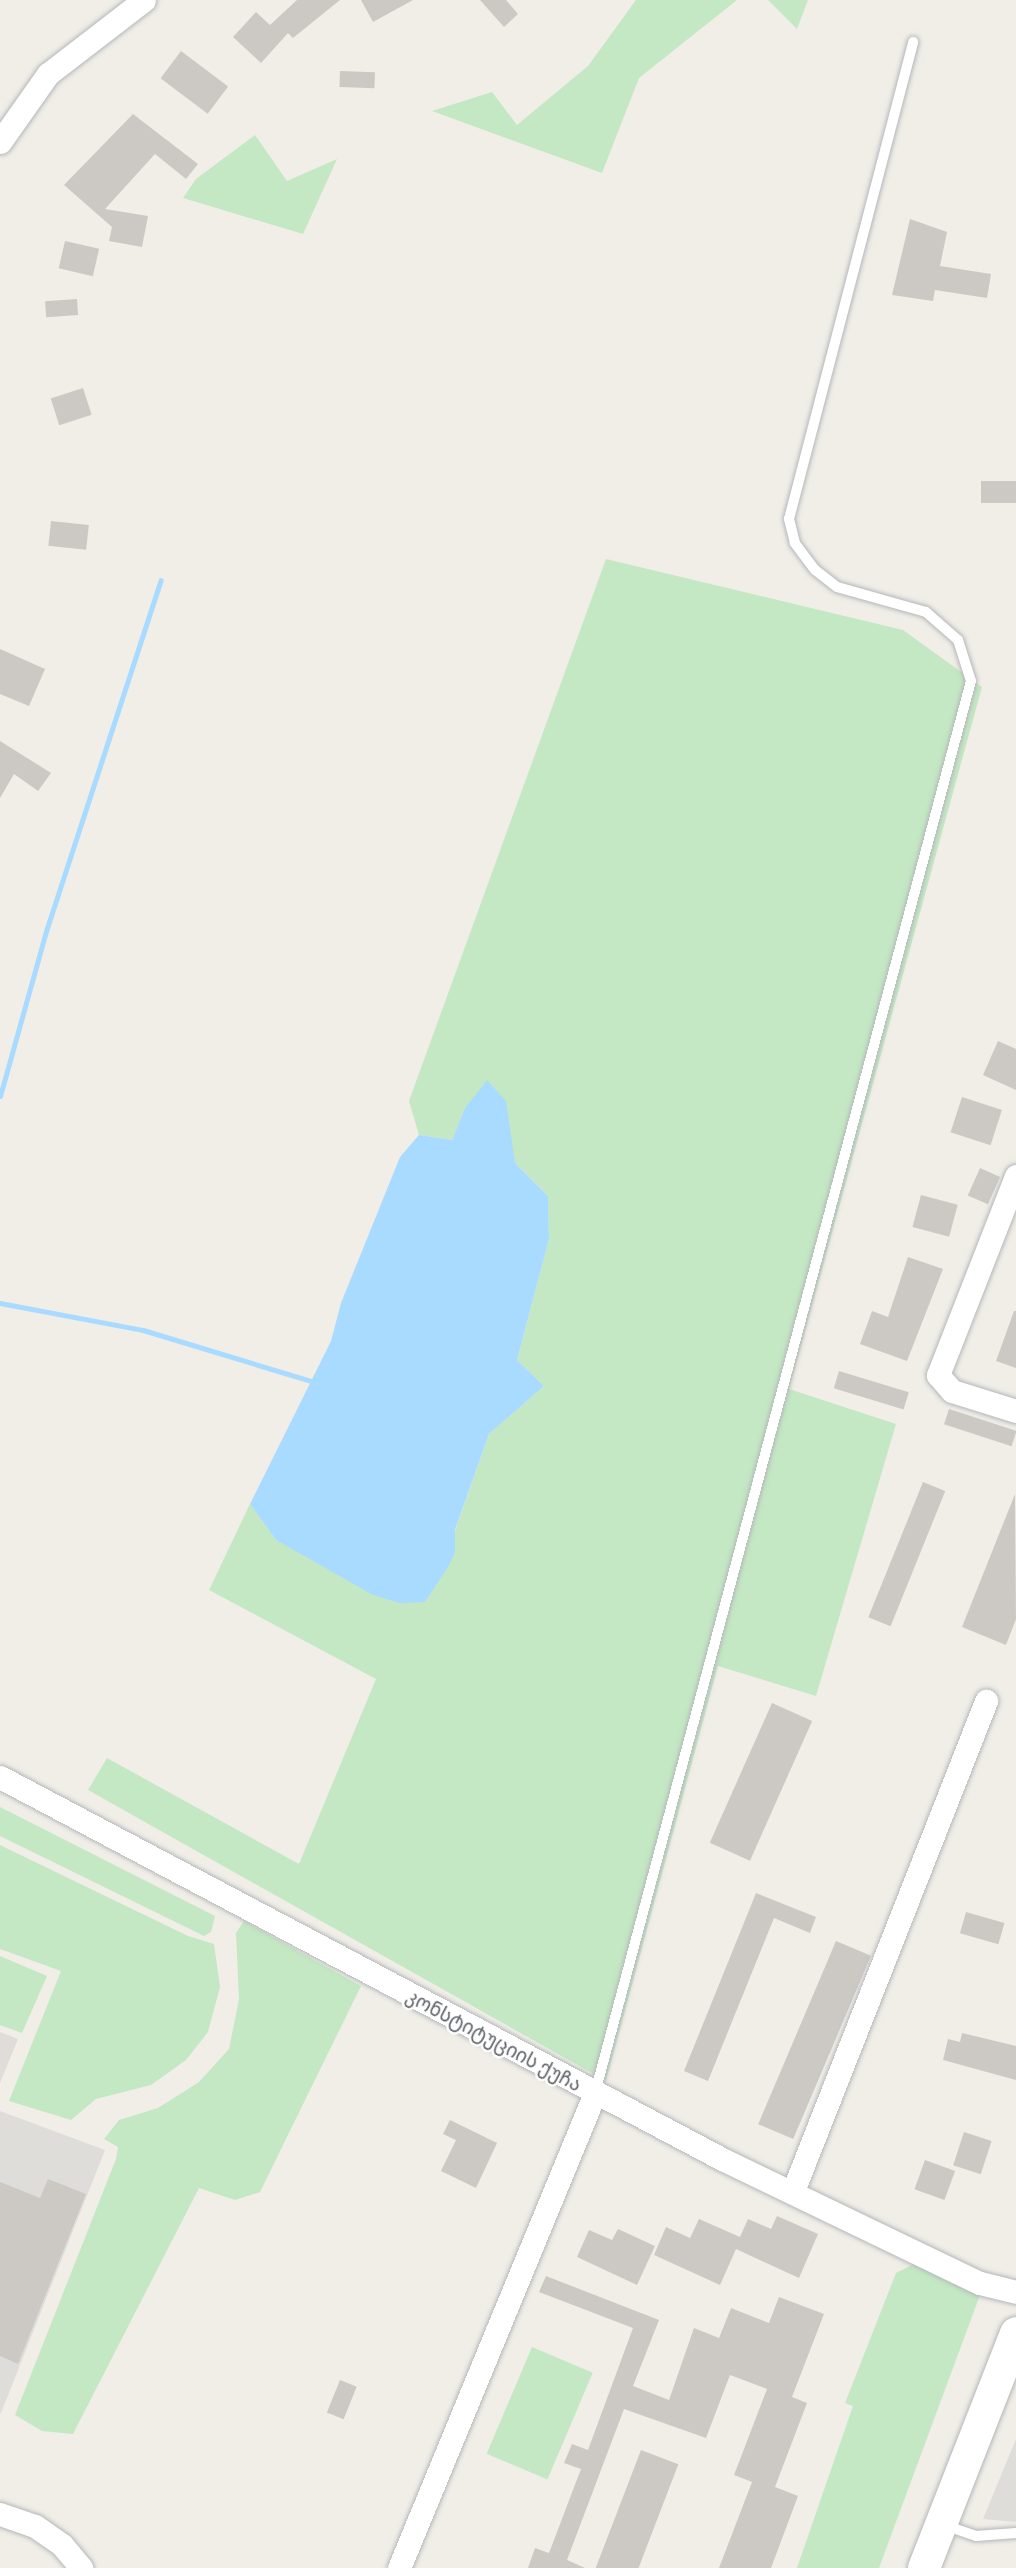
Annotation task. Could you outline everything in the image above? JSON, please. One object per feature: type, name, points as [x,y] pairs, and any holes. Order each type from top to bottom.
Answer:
[{"type":"main road","points":[[924,2568],[1016,2333]]},
{"type":"street","points":[[0,142],[48,74],[144,0]]},
{"type":"street","points":[[1016,1176],[938,1375],[952,1391],[1016,1411]]},
{"type":"street","points":[[793,2191],[986,1700]]},
{"type":"street","name":"კონსტიტუციის ქუჩა","points":[[0,1777],[595,2093],[793,2191],[1006,2290],[1016,2308]]},
{"type":"street","points":[[399,2568],[595,2093]]},
{"type":"street","points":[[0,2514],[34,2526],[62,2545],[81,2568]]},
{"type":"lane","points":[[595,2093],[971,681],[958,640],[926,612],[836,587],[815,570],[796,543],[789,519],[913,42]]},
{"type":"lane","points":[[941,2524],[976,2536],[1016,2533]]},
{"type":"shaded area","points":[[0,2032],[18,2039],[0,2083]]},
{"type":"shaded area","points":[[0,2111],[105,2150],[1,2413],[0,2413]]},
{"type":"shaded area","points":[[1016,2439],[1016,2522],[983,2519]]},
{"type":"green space","points":[[636,0],[737,0],[639,78],[602,173],[432,111],[492,92],[517,125],[588,66]]},
{"type":"green space","points":[[768,0],[808,0],[797,29]]},
{"type":"green space","points":[[255,135],[287,181],[337,159],[303,234],[183,198],[196,179]]},
{"type":"green space","points":[[606,559],[903,630],[982,687],[789,1389],[896,1424],[816,1696],[718,1666],[606,2081],[88,1790],[107,1758],[299,1864],[376,1679],[209,1590],[250,1504],[276,1540],[425,1602],[455,1553],[455,1531],[489,1434],[544,1386],[517,1360],[549,1239],[548,1196],[515,1163],[509,1135],[465,1108],[452,1140],[419,1135],[409,1101]]},
{"type":"green space","points":[[0,1807],[215,1916],[211,1932],[204,1936],[0,1836]]},
{"type":"green space","points":[[0,1845],[188,1936],[214,1944],[220,1987],[208,2032],[186,2060],[151,2085],[96,2099],[71,2120],[9,2101],[61,1971],[0,1949]]},
{"type":"green space","points":[[244,1921],[361,1986],[260,2192],[235,2200],[199,2188],[73,2434],[42,2431],[15,2415],[116,2159],[118,2147],[104,2139],[119,2120],[158,2108],[199,2082],[229,2049],[239,1999],[236,1933]]},
{"type":"green space","points":[[0,1956],[47,1976],[22,2033],[0,2025]]},
{"type":"green space","points":[[916,2263],[980,2295],[879,2568],[797,2568],[853,2406],[845,2403],[896,2273]]},
{"type":"green space","points":[[532,2347],[593,2373],[547,2480],[487,2454]]},
{"type":"water","points":[[487,1080],[506,1101],[515,1163],[548,1196],[549,1239],[517,1360],[544,1386],[489,1434],[455,1530],[455,1553],[425,1602],[400,1603],[373,1595],[276,1540],[250,1504],[331,1341],[341,1303],[400,1157],[419,1135],[452,1140],[465,1108]]},
{"type":"building","points":[[297,0],[340,0],[293,38],[288,33],[261,63],[233,37],[256,12],[270,25]]},
{"type":"building","points":[[361,0],[413,0],[373,22]]},
{"type":"building","points":[[480,0],[506,0],[518,14],[504,27]]},
{"type":"building","points":[[181,51],[228,87],[208,114],[161,78]]},
{"type":"building","points":[[340,71],[375,72],[374,88],[339,87]]},
{"type":"building","points":[[133,114],[198,164],[186,179],[155,154],[105,209],[148,216],[142,247],[109,241],[112,227],[64,185]]},
{"type":"building","points":[[910,219],[947,232],[940,266],[991,274],[987,298],[935,290],[933,301],[892,295]]},
{"type":"building","points":[[65,241],[99,249],[93,276],[59,268]]},
{"type":"building","points":[[77,299],[78,315],[46,317],[45,301]]},
{"type":"building","points":[[83,388],[92,415],[59,425],[51,399]]},
{"type":"building","points":[[981,481],[1016,481],[1016,503],[981,503]]},
{"type":"building","points":[[51,521],[89,525],[86,550],[48,546]]},
{"type":"building","points":[[0,649],[45,669],[29,706],[0,694]]},
{"type":"building","points":[[0,741],[51,773],[38,791],[14,774],[0,798]]},
{"type":"building","points":[[998,1041],[1016,1049],[1016,1090],[983,1075]]},
{"type":"building","points":[[962,1097],[1002,1110],[991,1145],[951,1132]]},
{"type":"building","points":[[980,1168],[1000,1177],[988,1204],[968,1195]]},
{"type":"building","points":[[921,1195],[958,1205],[949,1237],[912,1227]]},
{"type":"building","points":[[908,1257],[943,1269],[907,1361],[860,1344],[872,1311],[888,1317]]},
{"type":"building","points":[[1016,1311],[1016,1368],[996,1361]]},
{"type":"building","points":[[839,1371],[909,1392],[904,1410],[834,1388]]},
{"type":"building","points":[[949,1409],[1016,1431],[1012,1446],[944,1424]]},
{"type":"building","points":[[923,1482],[945,1491],[891,1626],[868,1617]]},
{"type":"building","points":[[1015,1494],[1016,1619],[1006,1645],[962,1627]]},
{"type":"building","points":[[772,1703],[812,1721],[750,1861],[710,1843]]},
{"type":"building","points":[[756,1893],[816,1917],[810,1933],[774,1918],[708,2081],[684,2071]]},
{"type":"building","points":[[966,1912],[1004,1923],[998,1944],[960,1933]]},
{"type":"building","points":[[836,1941],[871,1956],[793,2139],[758,2124]]},
{"type":"building","points":[[962,2033],[1016,2046],[1016,2080],[943,2060],[948,2039],[960,2042]]},
{"type":"building","points":[[450,2120],[497,2143],[476,2188],[441,2171],[456,2140],[443,2134]]},
{"type":"building","points":[[964,2132],[992,2141],[981,2174],[953,2165]]},
{"type":"building","points":[[925,2160],[955,2171],[944,2200],[914,2189]]},
{"type":"building","points":[[48,2179],[86,2194],[18,2364],[0,2356],[0,2182],[40,2198]]},
{"type":"building","points":[[777,2216],[818,2234],[799,2278],[736,2249],[720,2285],[654,2255],[666,2227],[690,2238],[699,2219],[740,2237],[748,2219],[771,2229]]},
{"type":"building","points":[[618,2229],[655,2246],[637,2285],[577,2257],[589,2230],[612,2240]]},
{"type":"building","points":[[546,2276],[659,2320],[633,2386],[669,2400],[694,2328],[719,2338],[731,2308],[769,2323],[779,2297],[824,2314],[792,2397],[807,2403],[775,2487],[798,2496],[771,2568],[719,2568],[752,2482],[734,2475],[767,2389],[730,2375],[706,2438],[624,2409],[567,2560],[585,2568],[528,2568],[535,2548],[549,2553],[581,2469],[564,2463],[572,2444],[588,2450],[633,2328],[539,2292]]},
{"type":"building","points":[[340,2380],[357,2387],[344,2419],[327,2412]]},
{"type":"building","points":[[641,2450],[678,2464],[639,2568],[596,2568]]},
{"type":"waterway","points":[[0,1096],[47,928],[161,580]]},
{"type":"waterway","points":[[0,1303],[143,1330],[311,1381]]}]
